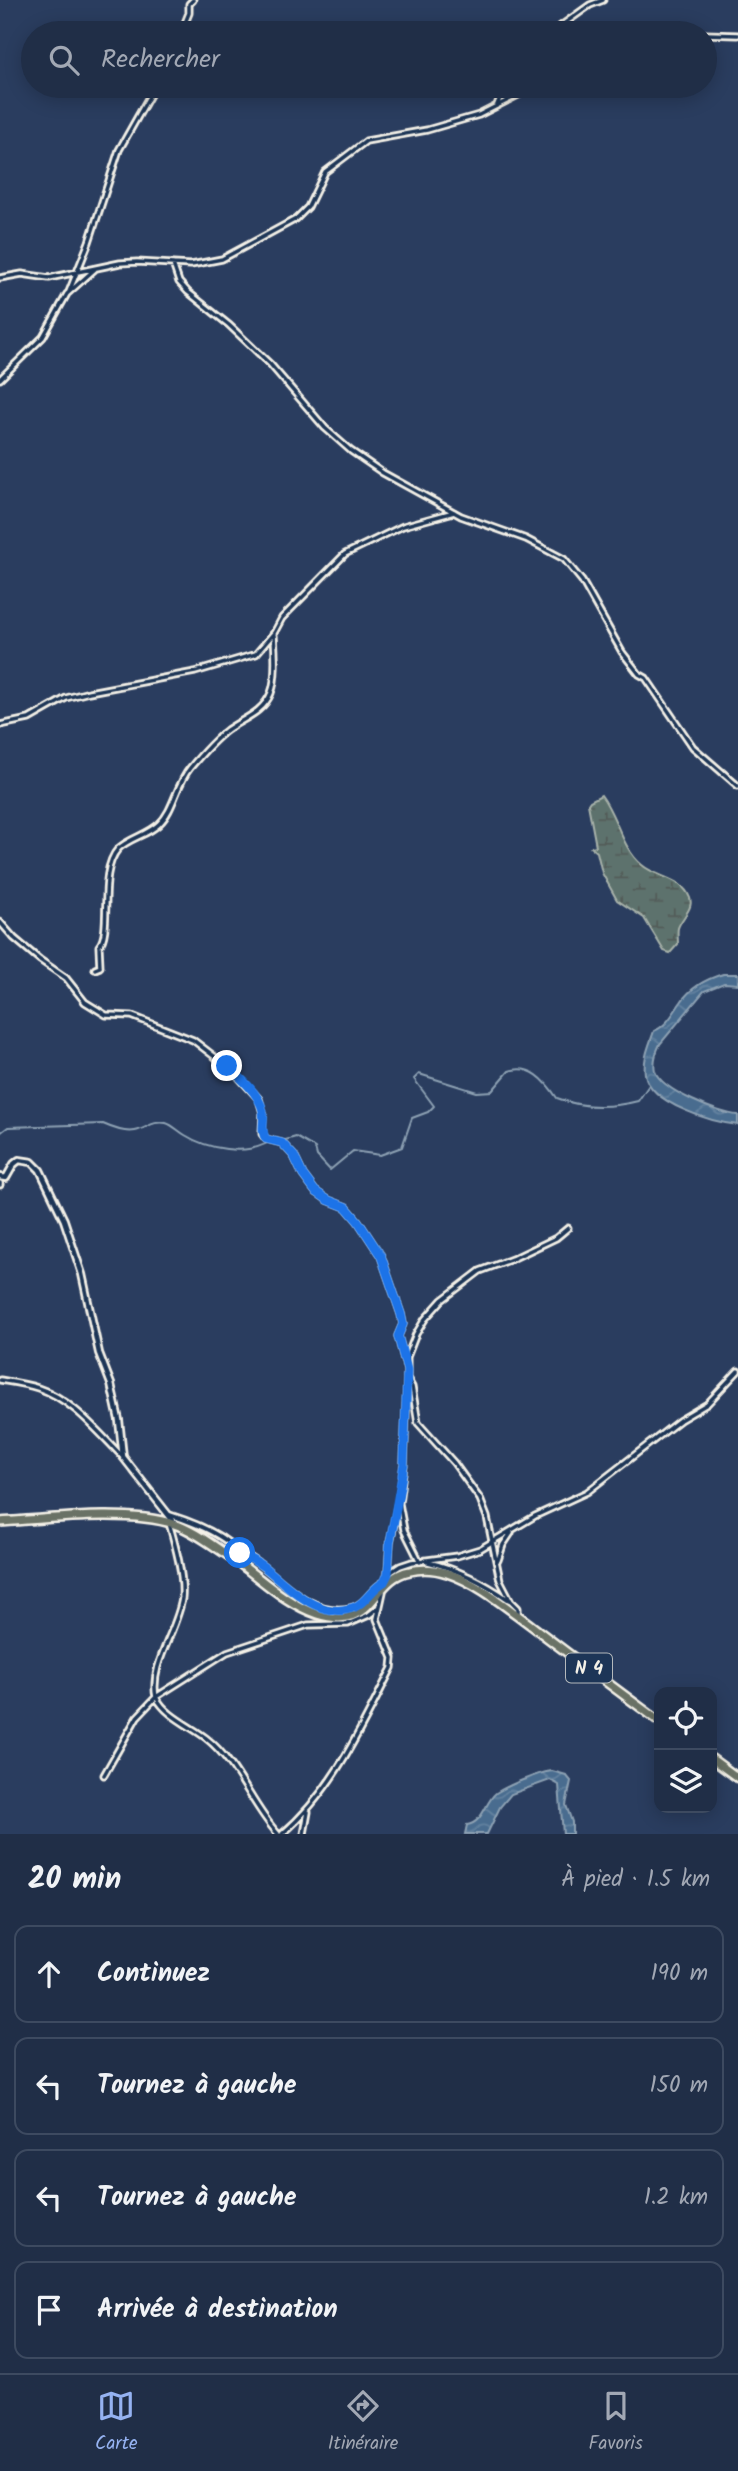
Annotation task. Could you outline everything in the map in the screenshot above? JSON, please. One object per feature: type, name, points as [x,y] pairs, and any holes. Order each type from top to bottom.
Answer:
[{"type":"main road","name":"N 4","points":[[0,1522],[106,1516],[171,1521],[240,1563],[290,1602],[319,1615],[343,1617],[355,1614],[372,1603],[394,1577],[406,1571],[434,1570],[469,1583],[654,1717]]},
{"type":"main road","points":[[717,1763],[738,1778]]},
{"type":"street","points":[[186,21],[189,4],[193,0]]},
{"type":"street","points":[[568,21],[590,5],[603,0]]},
{"type":"street","points":[[717,34],[738,35]]},
{"type":"street","points":[[0,379],[43,337],[69,292],[89,242],[119,150],[148,98]]},
{"type":"street","points":[[496,107],[500,98]]},
{"type":"street","points":[[0,278],[22,274],[49,278],[136,262],[191,265],[222,259],[289,223],[308,207],[325,172],[366,141],[427,130],[479,115],[513,98]]},
{"type":"street","points":[[173,264],[179,282],[187,292],[229,325],[270,364],[318,421],[351,451],[383,473],[454,512],[526,539],[564,559],[622,652],[639,674],[646,678],[681,733],[701,755],[738,786]]},
{"type":"street","points":[[69,292],[97,268]]},
{"type":"street","points":[[0,725],[29,719],[48,707],[78,695],[195,672],[256,654],[274,633],[282,618],[345,554],[403,526],[454,512]]},
{"type":"street","points":[[95,969],[100,967],[99,946],[103,942],[107,910],[105,895],[113,856],[125,844],[158,825],[189,769],[227,730],[249,718],[268,699],[272,692],[275,661],[274,633]]},
{"type":"street","points":[[0,922],[14,938],[66,978],[85,1002],[106,1015],[132,1016],[193,1041],[232,1070],[259,1098],[263,1113],[262,1134],[266,1139],[282,1143],[294,1156],[315,1191],[346,1207],[381,1256],[401,1314],[403,1324],[398,1336],[407,1370]]},
{"type":"street","points":[[0,1177],[6,1178],[19,1160],[32,1162],[40,1170],[58,1206],[82,1274],[99,1353],[111,1384],[123,1457]]},
{"type":"street","points":[[0,1380],[38,1388],[59,1399],[91,1424],[123,1457],[171,1521],[181,1598],[158,1667],[156,1697],[162,1707],[207,1739],[230,1763],[280,1834],[308,1810],[343,1762],[392,1668],[393,1658],[377,1619],[388,1574],[390,1542],[399,1503],[404,1464],[407,1357],[416,1334],[442,1300],[480,1271],[556,1238],[568,1228]]},
{"type":"street","points":[[388,1574],[400,1566],[480,1549],[535,1516],[587,1492],[681,1420],[707,1404],[738,1371]]},
{"type":"street","points":[[407,1378],[412,1387],[418,1423],[454,1463],[480,1499],[487,1517],[500,1580],[511,1601]]},
{"type":"street","points":[[399,1503],[404,1530],[420,1562]]},
{"type":"street","points":[[497,1562],[503,1545],[513,1531]]},
{"type":"street","points":[[427,1561],[456,1571],[494,1590],[518,1608],[518,1616]]},
{"type":"street","points":[[104,1775],[137,1717],[156,1697],[227,1652],[308,1625],[348,1624],[378,1608]]},
{"type":"street","points":[[304,1834],[308,1810]]},
{"type":"green space","points":[[601,795],[635,858],[648,869],[681,886],[690,898],[689,910],[678,928],[678,944],[670,953],[664,951],[644,918],[617,900],[602,873],[597,852],[591,847],[596,846],[588,804]]},
{"type":"water","points":[[723,974],[738,974],[738,984],[724,983],[704,991],[660,1044],[654,1068],[668,1086],[679,1093],[705,1106],[738,1115],[738,1125],[713,1120],[670,1103],[649,1085],[645,1074],[646,1057],[654,1031],[666,1023],[694,988]]},
{"type":"water","points":[[552,1771],[566,1775],[571,1781],[566,1805],[572,1822],[572,1834],[563,1834],[559,1785],[550,1780],[511,1794],[500,1807],[487,1834],[465,1834],[467,1825],[477,1820],[496,1793],[523,1780]]},
{"type":"waterway","points":[[282,1141],[296,1137],[315,1148],[317,1156],[330,1170],[353,1151],[380,1155],[402,1147],[412,1118],[428,1112],[434,1106],[414,1079],[419,1074],[477,1092],[492,1091],[509,1071],[524,1070],[537,1075],[557,1098],[576,1104],[597,1106],[638,1101],[649,1085]]},
{"type":"waterway","points":[[0,1133],[8,1127],[103,1124],[131,1131],[161,1122],[171,1125],[194,1140],[215,1147],[249,1149],[269,1142]]},
{"type":"route","points":[[227,1066],[259,1098],[263,1113],[262,1134],[266,1139],[282,1143],[294,1156],[315,1191],[346,1207],[381,1256],[401,1314],[403,1324],[398,1336],[407,1370],[404,1464],[390,1542],[388,1574],[384,1582],[377,1585],[363,1602],[352,1608],[320,1607],[296,1594],[265,1568],[240,1553]]}]
